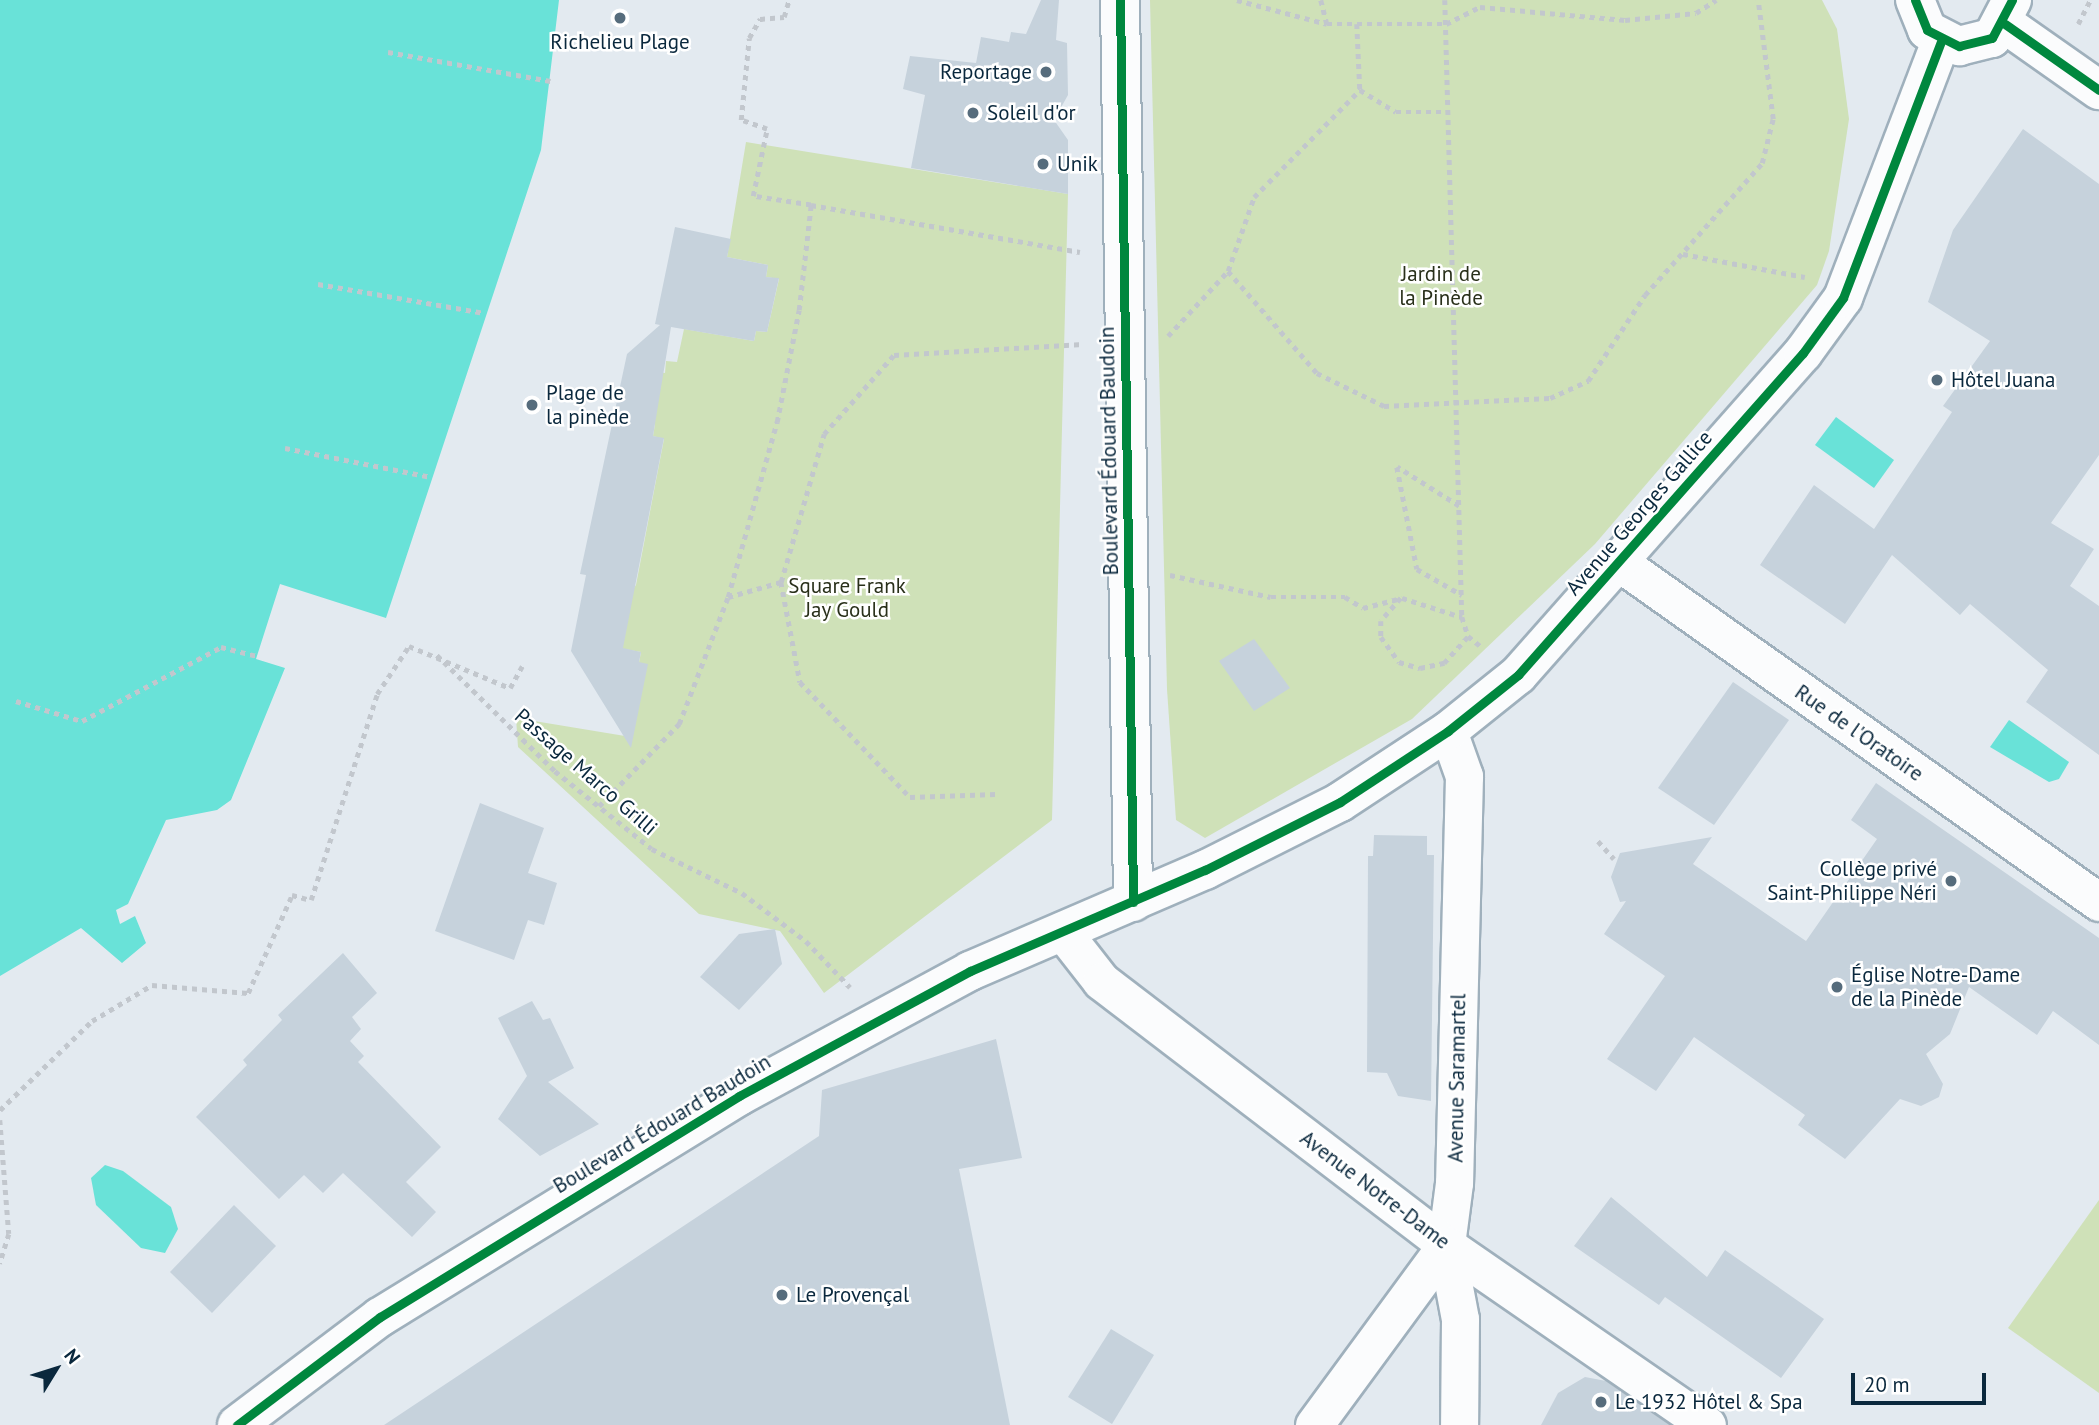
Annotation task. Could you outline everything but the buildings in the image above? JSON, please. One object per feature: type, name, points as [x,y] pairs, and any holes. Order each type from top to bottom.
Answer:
[{"type":"street","name":"Boulevard Édouard Baudoin","points":[[1120,0],[1133,902]]},
{"type":"street","points":[[1915,0],[1927,30],[1941,41],[1976,45],[2008,12],[2099,90]]},
{"type":"street","name":"Avenue Georges Gallice","points":[[1205,870],[1340,802],[1448,731],[1518,675],[1620,564],[1843,298],[1941,41]]},
{"type":"street","name":"Rue de l'Oratoire","points":[[1620,564],[2099,902]]},
{"type":"street","name":"Avenue Saramartel","points":[[1448,731],[1464,776],[1454,1183],[1446,1245],[1460,1319],[1459,1425]]},
{"type":"street","name":"Boulevard Édouard Baudoin","points":[[237,1425],[380,1317],[727,1103],[873,1019],[1062,931],[1205,870]]},
{"type":"street","name":"Avenue Notre-Dame","points":[[1062,931],[1101,981],[1446,1245],[1707,1425]]},
{"type":"street","points":[[1314,1425],[1446,1245]]},
{"type":"path","points":[[789,0],[784,17],[760,19],[749,38],[741,120],[766,129],[753,196],[811,205],[944,233],[1092,253]]},
{"type":"path","points":[[1237,0],[1327,24],[1446,24],[1480,7],[1625,20],[1696,13],[1716,0]]},
{"type":"path","points":[[1321,0],[1327,24]]},
{"type":"path","points":[[1445,0],[1452,400],[1459,506],[1462,617],[1468,636],[1493,656]]},
{"type":"path","points":[[1228,271],[1289,345],[1355,397],[1384,406],[1452,400],[1550,397],[1588,381],[1645,295],[1762,163],[1773,119],[1758,0]]},
{"type":"path","points":[[2075,30],[2090,0]]},
{"type":"path","points":[[1158,346],[1228,271],[1254,197],[1360,90],[1357,24]]},
{"type":"path","points":[[388,52],[550,81]]},
{"type":"path","points":[[1360,90],[1396,112],[1448,112]]},
{"type":"path","points":[[599,806],[680,724],[728,597],[777,422],[799,310],[811,205]]},
{"type":"path","points":[[1682,254],[1819,279]]},
{"type":"path","points":[[318,284],[484,313]]},
{"type":"path","points":[[996,794],[910,797],[800,682],[781,582],[824,434],[894,355],[1097,345]]},
{"type":"path","points":[[285,448],[431,477]]},
{"type":"path","points":[[1459,506],[1397,467],[1417,569],[1462,595]]},
{"type":"path","points":[[1158,573],[1271,597],[1345,597],[1363,608],[1402,597],[1462,617]]},
{"type":"path","points":[[728,597],[781,582]]},
{"type":"path","points":[[1402,597],[1381,621],[1381,637],[1399,662],[1420,668],[1444,663],[1468,636]]},
{"type":"path","points":[[0,1110],[92,1021],[152,985],[248,993],[292,895],[311,900],[377,694],[409,646],[434,652],[510,688],[522,666]]},
{"type":"path","points":[[16,701],[82,721],[221,647],[258,656]]},
{"type":"path","points":[[1598,841],[1614,859]]},
{"type":"path","points":[[0,1120],[9,1234],[0,1265]]},
{"type":"green space","name":"Jardin de la Pinède","points":[[1150,0],[1822,0],[1837,29],[1849,119],[1829,251],[1817,285],[1595,544],[1412,719],[1205,838],[1176,820],[1167,689]]},
{"type":"green space","name":"Square Frank Jay Gould","points":[[746,142],[1068,194],[1052,820],[824,993],[780,931],[699,914],[518,747],[516,718],[625,736],[641,652],[596,644],[636,585],[664,439],[653,436],[655,424],[640,422],[649,371],[665,373],[666,361],[677,362],[684,329],[754,341],[756,331],[767,332],[779,279],[766,277],[768,265],[727,257]]},
{"type":"green space","points":[[2099,1200],[2099,1393],[2008,1328]]},
{"type":"shaded area","points":[[0,0],[559,0],[541,150],[386,618],[280,584],[256,659],[285,668],[231,800],[217,810],[166,820],[128,904],[116,910],[120,924],[135,916],[146,943],[122,963],[81,928],[0,976]]},
{"type":"shaded area","points":[[1836,417],[1894,460],[1874,488],[1815,445]]},
{"type":"shaded area","points":[[2009,720],[2069,762],[2059,779],[2049,782],[1990,747]]},
{"type":"shaded area","points":[[105,1165],[123,1171],[171,1207],[178,1229],[165,1253],[141,1248],[96,1205],[91,1178]]},
{"type":"cycle path","points":[[1120,0],[1133,902]]},
{"type":"cycle path","points":[[1915,0],[1927,30],[1959,46],[1992,38],[2012,0]]},
{"type":"cycle path","points":[[2005,24],[2099,90]]},
{"type":"cycle path","points":[[237,1425],[380,1317],[739,1096],[970,971],[1205,870],[1340,802],[1448,731],[1518,675],[1803,353],[1843,298],[1941,41]]},
{"type":"place","name":"Richelieu Plage","points":[[620,18]]},
{"type":"place","name":"Reportage","points":[[1046,72]]},
{"type":"place","name":"Soleil d'or","points":[[973,113]]},
{"type":"place","name":"Unik","points":[[1043,164]]},
{"type":"place","name":"Hôtel Juana","points":[[1937,380]]},
{"type":"place","name":"Plage de la pinède","points":[[532,405]]},
{"type":"place","name":"Collège privé Saint-Philippe Néri","points":[[1951,881]]},
{"type":"place","name":"Église Notre-Dame de la Pinède","points":[[1837,987]]},
{"type":"place","name":"Le Provençal","points":[[782,1295]]},
{"type":"place","name":"Le 1932 Hôtel & Spa","points":[[1601,1402]]}]
